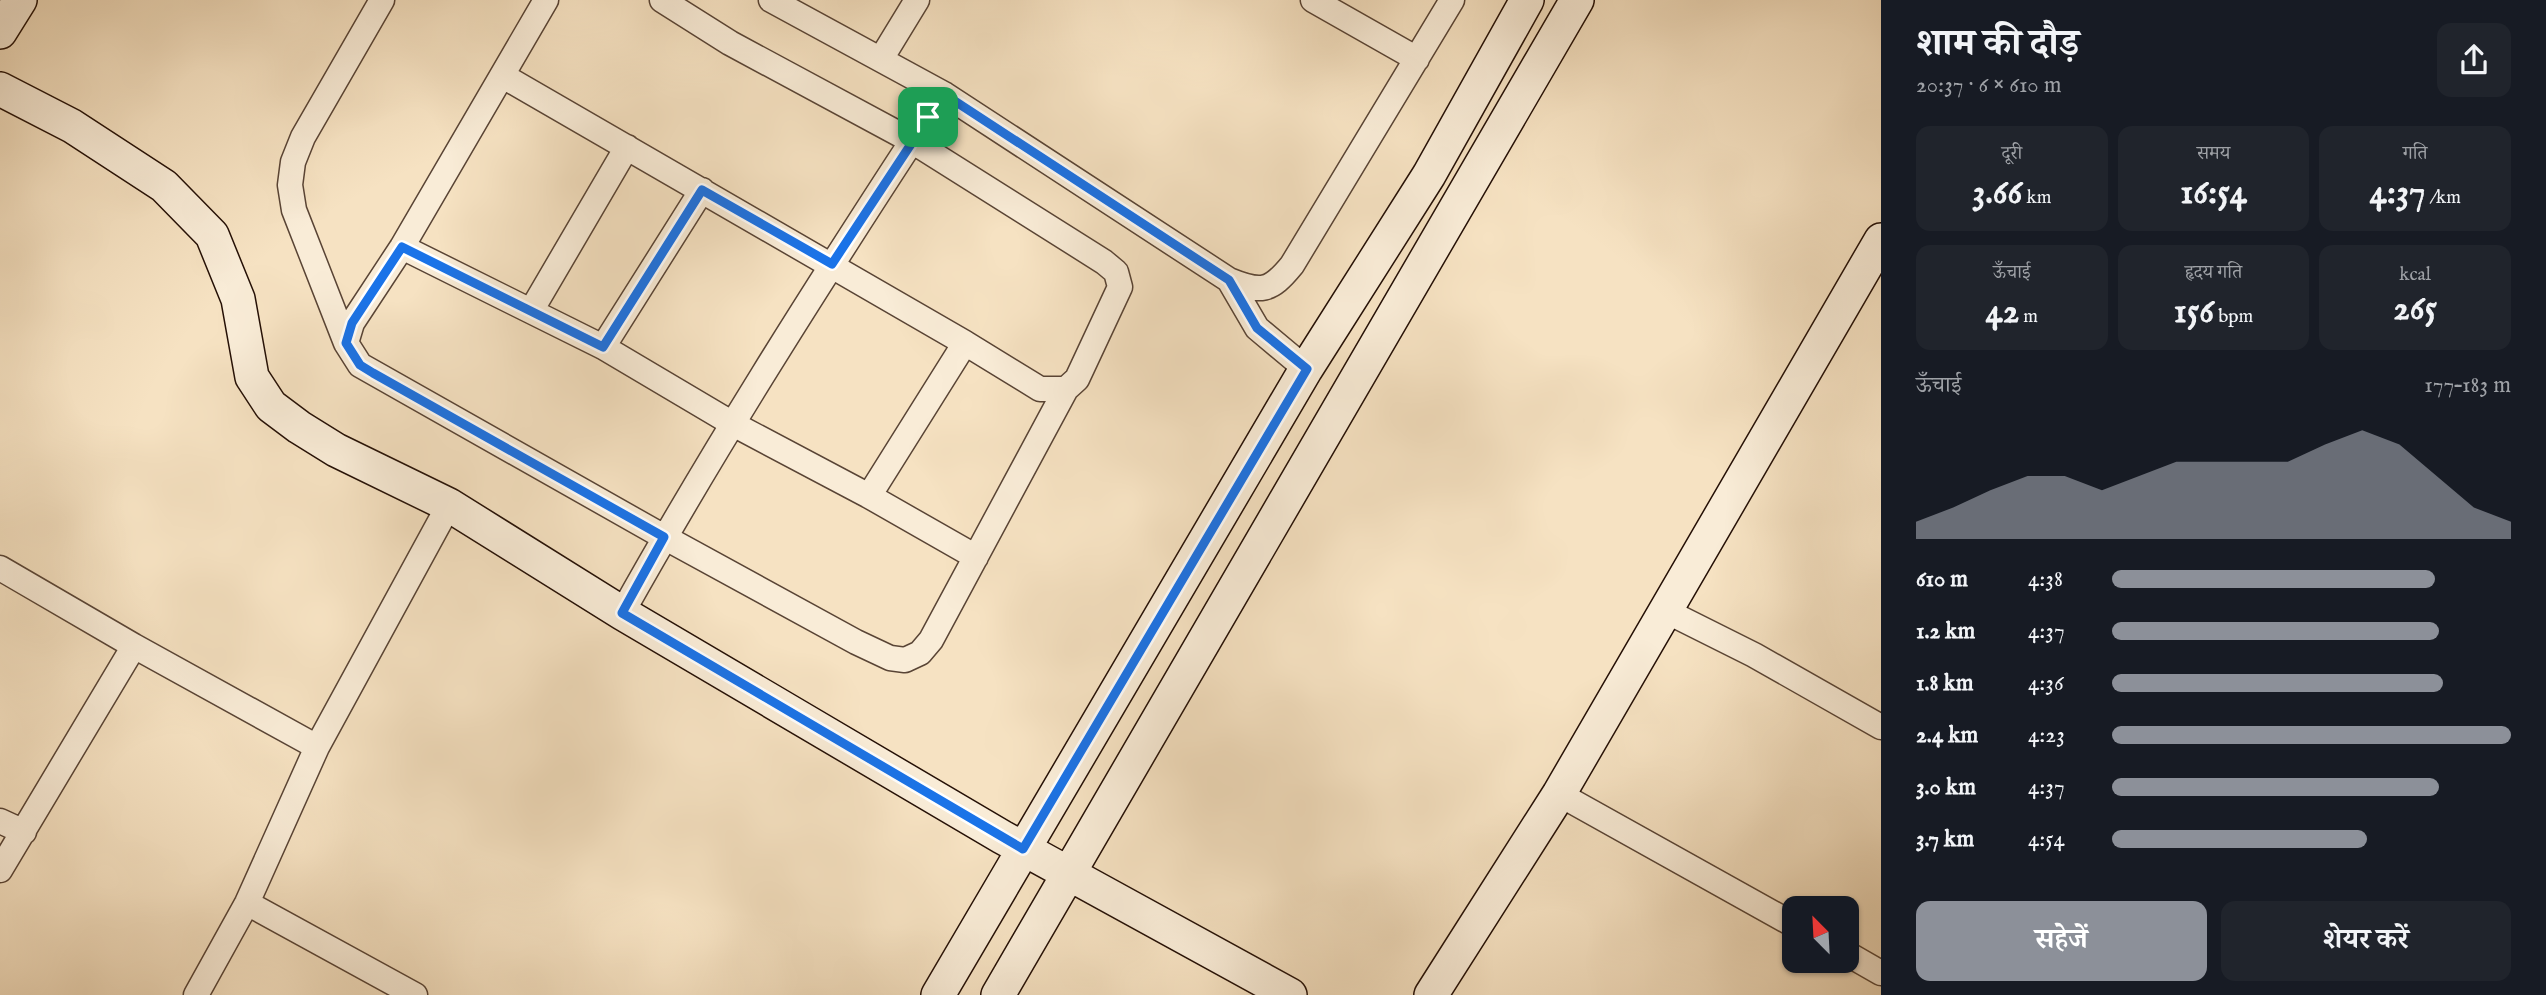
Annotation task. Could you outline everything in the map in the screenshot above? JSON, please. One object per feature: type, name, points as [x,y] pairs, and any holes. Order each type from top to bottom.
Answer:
[{"type":"street","points":[[0,32],[20,0]]},
{"type":"street","points":[[382,0],[303,137],[293,162],[290,185],[294,210],[346,343],[360,365],[856,642],[890,658],[905,660],[920,653],[931,640],[1066,389],[1077,379],[1120,287],[1116,272],[912,141],[730,43],[662,0]]},
{"type":"street","points":[[346,343],[352,323],[402,247],[546,0]]},
{"type":"street","points":[[771,0],[944,94],[1229,280],[1251,289],[1276,284],[1292,265],[1452,0]]},
{"type":"street","points":[[881,59],[917,0]]},
{"type":"street","points":[[1313,0],[1417,59]]},
{"type":"street","points":[[938,995],[1307,369],[1429,175],[1527,0]]},
{"type":"street","points":[[998,995],[1577,0]]},
{"type":"street","points":[[503,76],[832,264],[1040,389],[1066,389]]},
{"type":"street","points":[[0,89],[72,126],[164,186],[212,235],[238,299],[252,377],[271,406],[335,450],[449,505],[622,613],[1023,849],[1290,995]]},
{"type":"street","points":[[622,613],[664,537],[832,264],[944,94]]},
{"type":"street","points":[[531,311],[627,147]]},
{"type":"street","points":[[603,347],[702,190]]},
{"type":"street","points":[[1431,995],[1559,794],[1881,240]]},
{"type":"street","points":[[402,247],[603,347],[733,424],[869,496],[976,557]]},
{"type":"street","points":[[1229,280],[1257,328],[1307,369]]},
{"type":"street","points":[[869,496],[965,343]]},
{"type":"street","points":[[196,995],[247,903],[317,747],[449,505]]},
{"type":"street","points":[[0,568],[317,747]]},
{"type":"street","points":[[1664,610],[1754,655],[1881,727]]},
{"type":"street","points":[[0,870],[134,646]]},
{"type":"street","points":[[1559,794],[1782,918]]},
{"type":"street","points":[[0,821],[24,832]]},
{"type":"street","points":[[247,903],[415,995]]},
{"type":"street","points":[[1859,960],[1881,972]]},
{"type":"route","points":[[944,94],[1229,280],[1257,328],[1307,369],[1023,849],[622,613],[664,537],[373,373],[360,365],[346,343],[352,323],[402,247],[603,347],[702,190],[832,264],[928,117],[944,94]]}]
